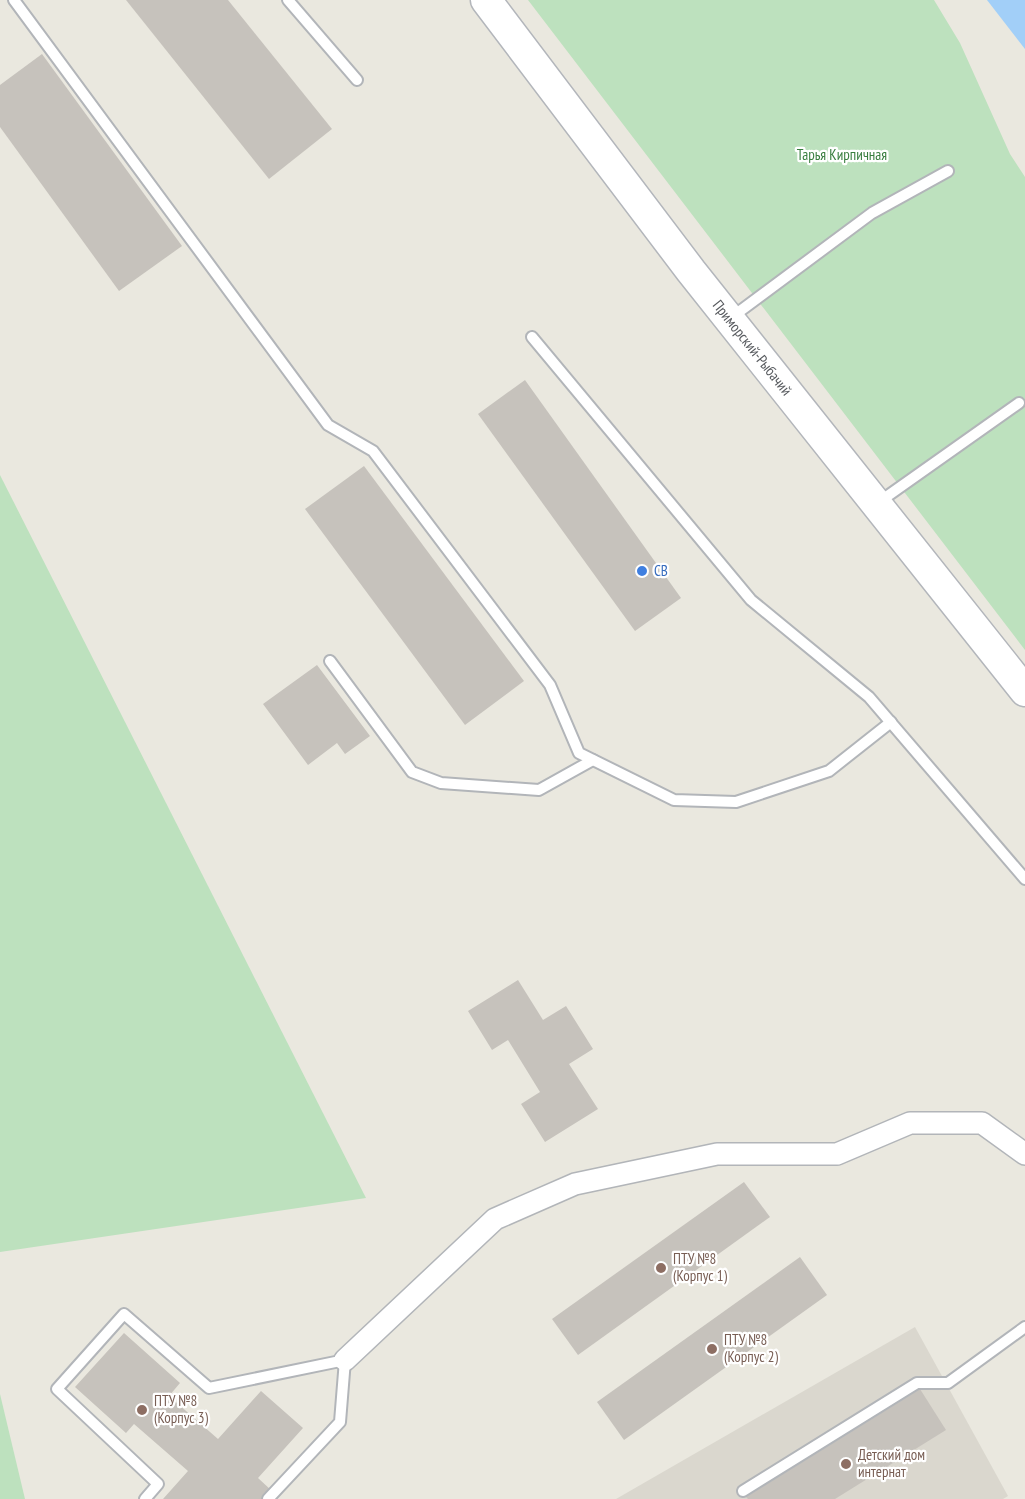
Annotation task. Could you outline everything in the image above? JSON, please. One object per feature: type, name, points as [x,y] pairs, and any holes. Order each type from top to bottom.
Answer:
[{"type":"main road","name":"Приморский-Рыбачий","points":[[486,0],[729,319],[1025,691]]},
{"type":"street","points":[[345,1360],[495,1219],[575,1184],[717,1154],[837,1154],[910,1122],[982,1122],[1025,1154]]},
{"type":"lane","points":[[14,0],[328,425],[373,451],[550,685],[579,753],[674,800],[736,802],[829,771],[891,722]]},
{"type":"lane","points":[[288,0],[357,80]]},
{"type":"lane","points":[[729,319],[872,213],[948,171]]},
{"type":"lane","points":[[532,337],[751,600],[869,697],[1025,879]]},
{"type":"lane","points":[[876,504],[1019,403]]},
{"type":"lane","points":[[330,661],[412,772],[441,783],[539,790],[592,760]]},
{"type":"lane","points":[[145,1499],[158,1484],[57,1389],[124,1314],[209,1388],[345,1360],[340,1422],[268,1499]]},
{"type":"lane","points":[[743,1491],[917,1383],[948,1383],[1025,1327]]},
{"type":"shaded area","points":[[915,1327],[1008,1496],[1003,1499],[616,1499]]},
{"type":"green space","name":"Тарья Кирпичная","points":[[528,0],[934,0],[960,43],[1010,154],[1025,177],[1025,650]]},
{"type":"green space","points":[[0,475],[366,1198],[0,1252]]},
{"type":"green space","points":[[0,1394],[25,1499],[0,1499]]},
{"type":"water","points":[[987,0],[1025,0],[1025,49]]},
{"type":"building","points":[[126,0],[228,0],[332,129],[269,179]]},
{"type":"building","points":[[42,54],[182,246],[119,291],[0,127],[0,85]]},
{"type":"building","points":[[525,380],[681,598],[635,631],[478,414]]},
{"type":"building","points":[[364,466],[524,681],[465,725],[305,509]]},
{"type":"building","points":[[317,665],[370,736],[345,754],[337,743],[308,765],[263,704]]},
{"type":"building","points":[[518,980],[543,1020],[566,1006],[593,1049],[569,1064],[598,1109],[545,1142],[521,1104],[540,1092],[508,1040],[492,1050],[468,1011]]},
{"type":"building","name":"ПТУ №8 (Корпус 1)","points":[[744,1182],[770,1217],[578,1355],[552,1319]]},
{"type":"building","name":"ПТУ №8 (Корпус 2)","points":[[800,1257],[827,1295],[624,1440],[597,1402]]},
{"type":"building","name":"ПТУ №8 (Корпус 3)","points":[[124,1333],[180,1383],[169,1396],[218,1439],[261,1391],[303,1428],[258,1478],[271,1490],[264,1499],[163,1499],[188,1471],[134,1424],[126,1433],[75,1387]]},
{"type":"building","name":"Детский дом интернат","points":[[920,1389],[946,1430],[835,1499],[748,1499],[746,1497]]},
{"type":"place","name":"СВ","points":[[642,571]]},
{"type":"place","name":"ПТУ №8 (Корпус 1)","points":[[661,1268]]},
{"type":"place","name":"ПТУ №8 (Корпус 2)","points":[[712,1349]]},
{"type":"place","name":"ПТУ №8 (Корпус 3)","points":[[142,1410]]},
{"type":"place","name":"Детский дом интернат","points":[[846,1464]]}]
